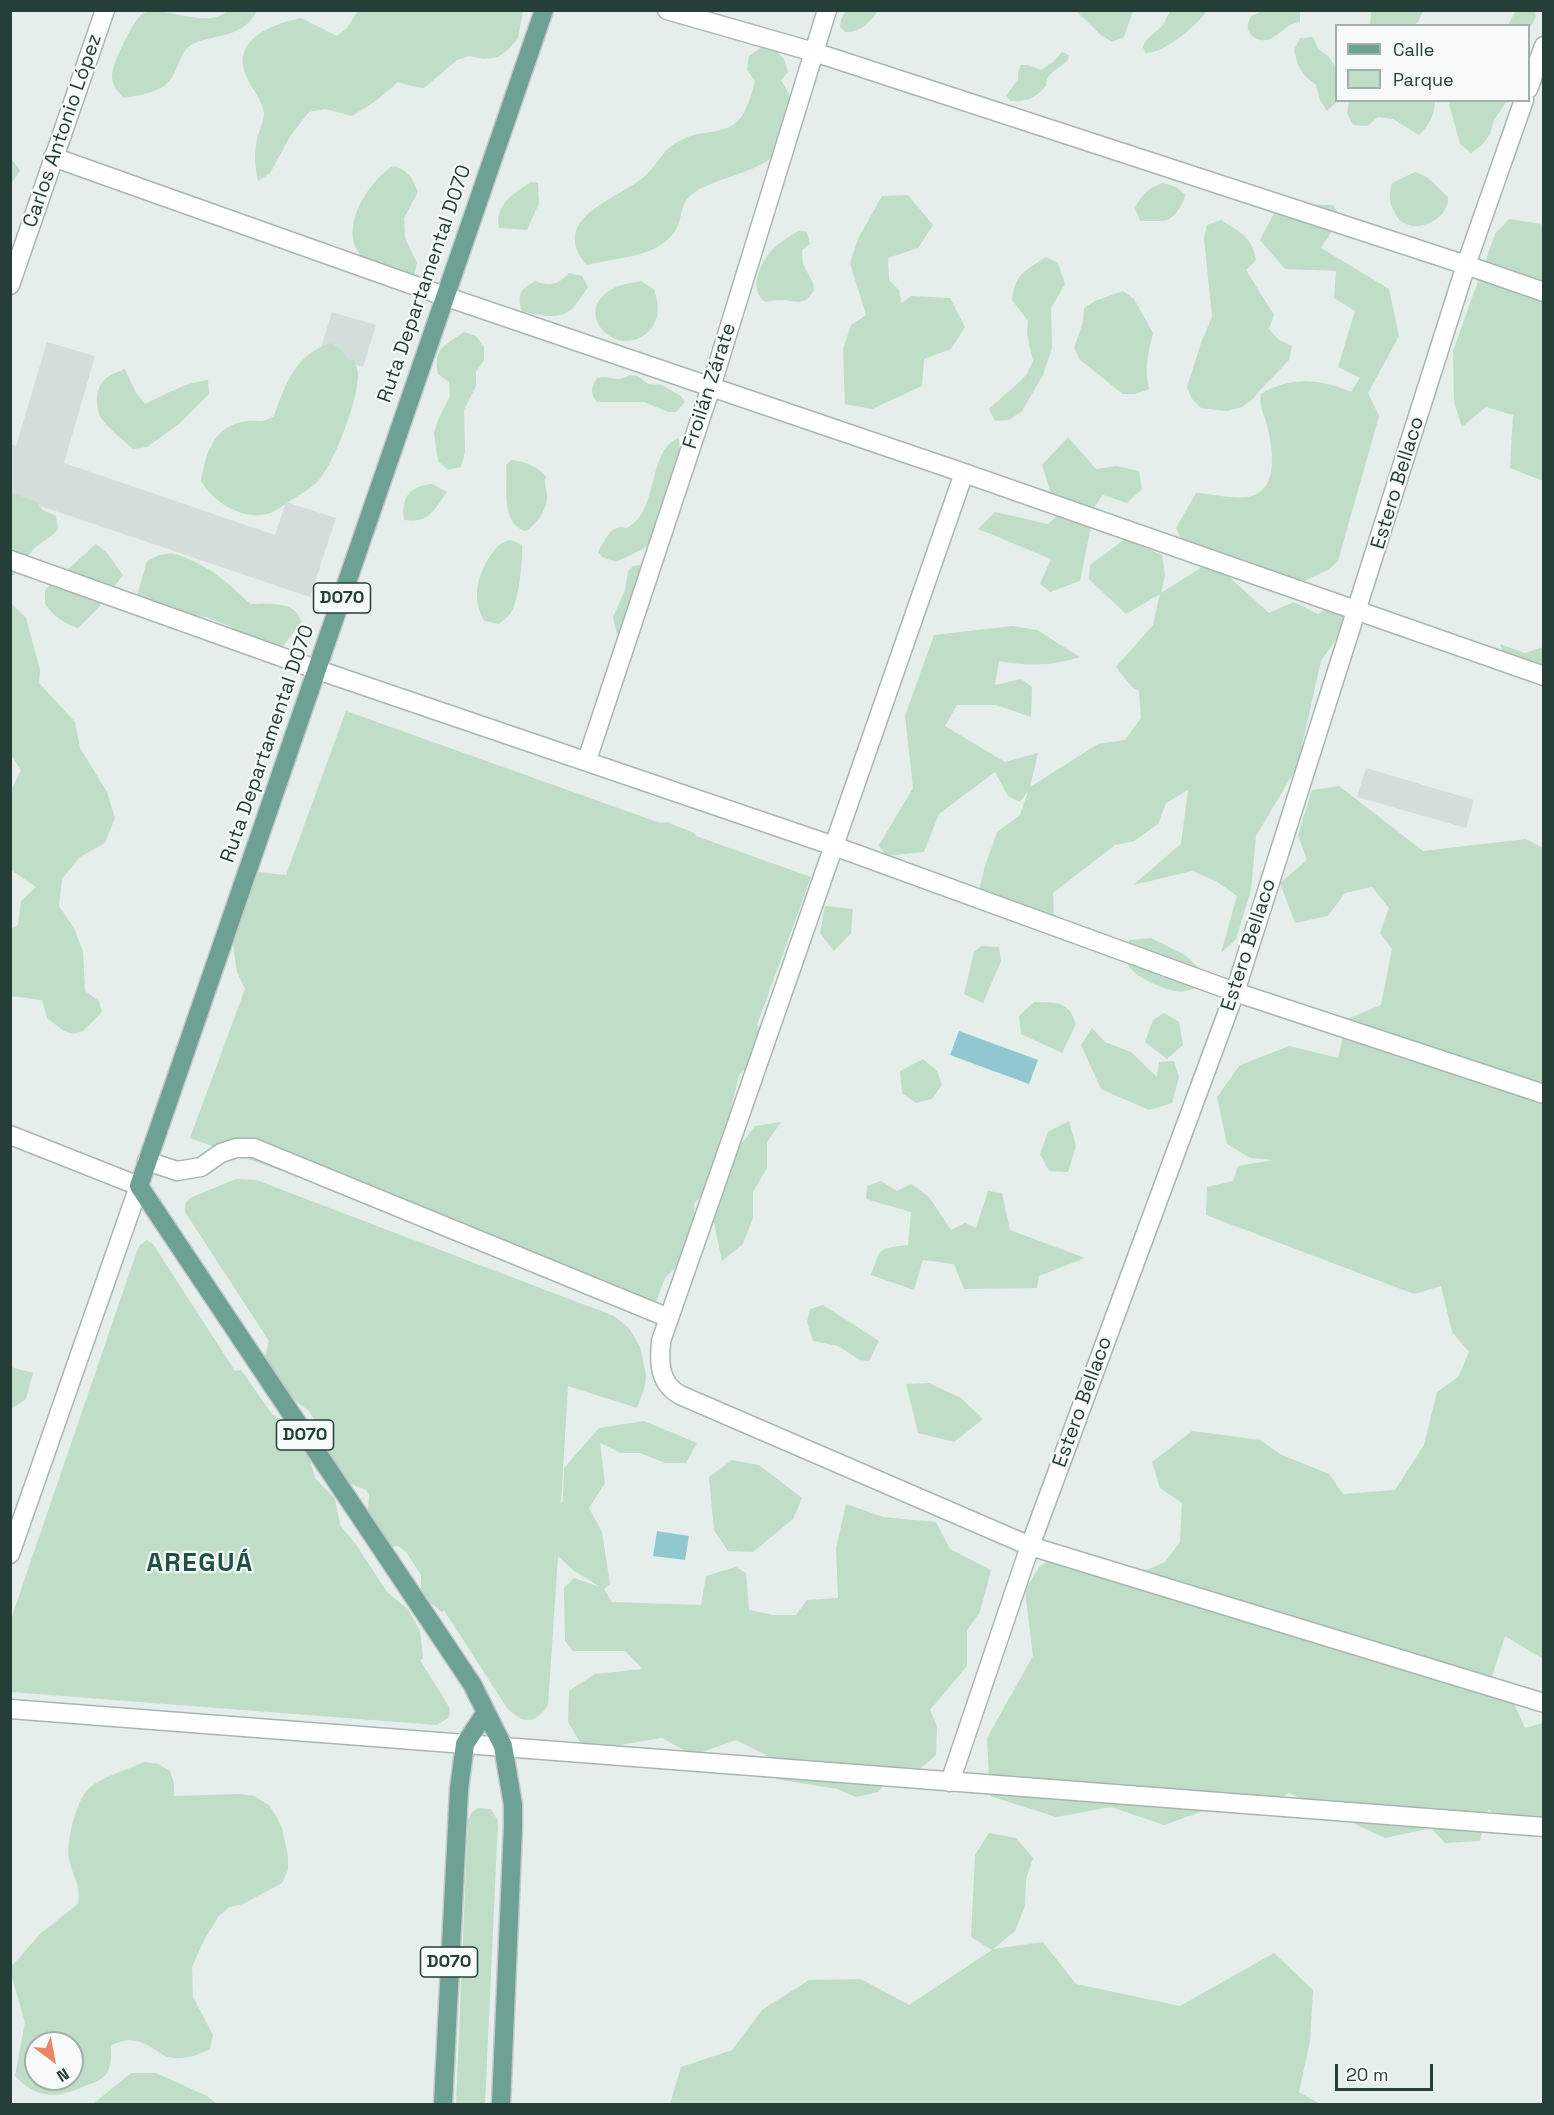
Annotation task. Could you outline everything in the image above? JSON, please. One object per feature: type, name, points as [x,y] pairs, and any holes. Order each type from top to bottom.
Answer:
[{"type":"main road","name":"Ruta Departamental D070","points":[[139,1186],[544,10]]},
{"type":"main road","name":"D070","points":[[139,1186],[472,1684],[502,1746],[513,1805],[513,1827],[501,2104]]},
{"type":"main road","name":"D070","points":[[443,2104],[456,1819],[465,1744],[486,1712]]},
{"type":"street","name":"Carlos Antonio López","points":[[10,285],[105,10]]},
{"type":"street","points":[[667,10],[814,52],[1544,292]]},
{"type":"street","name":"Froilán Zárate","points":[[587,760],[711,387],[827,10]]},
{"type":"street","points":[[1530,83],[1544,46]]},
{"type":"street","name":"Estero Bellaco","points":[[950,1782],[1030,1546],[1235,992],[1358,611],[1466,265],[1523,102]]},
{"type":"street","points":[[53,157],[444,296],[964,473],[1544,676]]},
{"type":"street","points":[[964,473],[661,1341],[659,1363],[663,1377],[671,1389],[680,1395],[1030,1546],[1544,1703]]},
{"type":"street","points":[[10,560],[318,670],[834,846],[1235,992],[1544,1094]]},
{"type":"street","points":[[10,1136],[139,1186],[10,1554]]},
{"type":"street","points":[[147,1161],[177,1171],[201,1167],[221,1153],[236,1148],[254,1148],[669,1318]]},
{"type":"street","points":[[10,1709],[1544,1827]]},
{"type":"shaded area","points":[[332,312],[376,325],[363,367],[319,354]]},
{"type":"shaded area","points":[[47,342],[95,356],[64,463],[275,535],[286,502],[336,518],[310,597],[11,496],[11,444],[16,446]]},
{"type":"shaded area","points":[[1366,768],[1474,800],[1466,828],[1357,797]]},
{"type":"green space","points":[[846,10],[878,11],[860,29],[845,32],[840,27]]},
{"type":"green space","points":[[1371,10],[1423,11],[1415,24],[1370,24]]},
{"type":"green space","points":[[1516,10],[1535,11],[1536,17],[1530,27],[1530,24],[1509,24]]},
{"type":"green space","points":[[151,11],[211,18],[227,11],[257,11],[251,20],[236,31],[193,44],[185,50],[174,75],[167,84],[150,93],[124,98],[116,89],[112,72],[133,25],[143,13]]},
{"type":"green space","points":[[358,11],[523,11],[518,38],[498,57],[484,59],[470,56],[457,60],[424,88],[398,82],[377,100],[352,116],[325,109],[309,112],[291,135],[270,173],[258,181],[255,150],[264,113],[246,75],[243,62],[244,52],[249,43],[267,29],[301,18],[337,36],[347,28]]},
{"type":"green space","points":[[1076,11],[1133,11],[1124,37],[1112,42],[1101,35]]},
{"type":"green space","points":[[1170,11],[1206,11],[1196,24],[1179,38],[1160,49],[1145,53],[1143,47],[1146,41],[1162,26]]},
{"type":"green space","points":[[1263,11],[1300,11],[1300,22],[1294,23],[1268,40],[1255,38],[1248,30],[1248,26],[1251,16]]},
{"type":"green space","points":[[1313,37],[1318,49],[1328,56],[1335,66],[1336,102],[1327,111],[1320,100],[1316,85],[1305,76],[1298,65],[1294,50],[1300,38]]},
{"type":"green space","points":[[761,48],[774,49],[784,59],[788,72],[781,80],[795,104],[785,136],[777,152],[760,165],[711,184],[691,195],[685,203],[675,231],[657,247],[634,256],[587,265],[577,248],[575,233],[581,221],[607,200],[647,174],[666,151],[676,143],[690,136],[727,128],[739,120],[747,107],[755,81],[747,70],[749,56]]},
{"type":"green space","points":[[1062,52],[1069,55],[1068,60],[1048,77],[1046,86],[1038,94],[1022,101],[1011,101],[1006,96],[1018,79],[1021,65],[1041,70]]},
{"type":"green space","points":[[1349,102],[1435,102],[1431,119],[1419,135],[1393,119],[1378,117],[1367,126],[1353,125],[1347,113]]},
{"type":"green space","points":[[1450,102],[1506,102],[1494,120],[1490,134],[1482,145],[1471,153],[1460,144],[1449,104]]},
{"type":"green space","points":[[11,158],[20,171],[11,184]]},
{"type":"green space","points":[[393,166],[409,175],[418,192],[404,218],[405,238],[417,263],[414,277],[366,259],[355,246],[354,220],[359,207],[374,183]]},
{"type":"green space","points":[[1415,172],[1427,177],[1448,197],[1448,203],[1438,218],[1427,224],[1414,226],[1400,221],[1392,207],[1390,194],[1392,183]]},
{"type":"green space","points":[[531,182],[538,183],[539,203],[527,230],[499,228],[498,220],[502,206],[512,195]]},
{"type":"green space","points":[[1163,183],[1176,187],[1186,195],[1177,211],[1169,219],[1140,221],[1135,208],[1138,203],[1149,189]]},
{"type":"green space","points":[[908,195],[933,225],[918,248],[888,258],[889,280],[899,290],[901,303],[911,296],[950,298],[965,327],[951,349],[924,359],[922,386],[872,409],[845,404],[843,349],[851,325],[866,315],[850,263],[858,239],[882,196]]},
{"type":"green space","points":[[1279,204],[1333,205],[1341,217],[1321,248],[1389,289],[1399,336],[1368,393],[1379,416],[1338,561],[1328,570],[1304,581],[1182,540],[1176,528],[1196,493],[1247,497],[1258,494],[1265,487],[1272,468],[1272,457],[1261,406],[1261,394],[1283,384],[1306,381],[1328,384],[1351,392],[1360,378],[1338,367],[1355,311],[1334,298],[1336,271],[1285,269],[1260,240]]},
{"type":"green space","points":[[1509,219],[1541,224],[1544,229],[1543,481],[1510,468],[1513,415],[1486,407],[1462,427],[1454,402],[1453,351],[1495,234]]},
{"type":"green space","points":[[1221,220],[1244,235],[1251,245],[1256,260],[1246,270],[1274,315],[1269,329],[1279,340],[1292,346],[1289,360],[1253,399],[1242,407],[1227,411],[1201,408],[1192,399],[1187,387],[1212,317],[1204,238],[1207,225]]},
{"type":"green space","points":[[800,230],[807,232],[810,244],[802,250],[803,264],[813,283],[814,290],[810,296],[799,302],[778,300],[765,302],[757,291],[758,276],[763,262],[775,247]]},
{"type":"green space","points":[[1046,257],[1058,263],[1065,284],[1051,308],[1052,348],[1043,375],[1022,411],[1009,420],[995,421],[989,409],[1027,374],[1033,361],[1027,334],[1028,321],[1012,300],[1013,291],[1022,274]]},
{"type":"green space","points":[[569,273],[582,276],[588,287],[568,312],[546,316],[522,312],[520,297],[526,287],[535,281],[554,284]]},
{"type":"green space","points":[[641,281],[654,289],[658,306],[655,322],[648,332],[636,339],[623,341],[611,337],[602,330],[597,320],[596,309],[601,298],[614,288]]},
{"type":"green space","points":[[1123,291],[1134,299],[1153,333],[1147,367],[1149,389],[1136,394],[1123,394],[1080,360],[1074,348],[1083,322],[1084,308],[1095,301]]},
{"type":"green space","points":[[464,332],[476,336],[484,347],[484,360],[476,372],[476,386],[464,410],[465,452],[461,467],[448,470],[438,461],[434,433],[450,396],[449,382],[438,374],[437,358],[442,348]]},
{"type":"green space","points":[[331,343],[342,350],[348,360],[354,360],[358,373],[355,398],[339,444],[319,480],[270,513],[250,515],[221,503],[201,481],[213,442],[226,428],[235,424],[246,421],[263,421],[274,416],[288,382],[300,362],[319,348]]},
{"type":"green space","points":[[125,369],[136,393],[145,404],[199,381],[208,380],[209,394],[179,424],[147,447],[133,449],[105,423],[97,405],[99,388],[104,380]]},
{"type":"green space","points":[[630,375],[638,376],[648,384],[662,385],[681,396],[685,402],[676,412],[668,412],[644,402],[597,402],[592,390],[597,378],[621,379]]},
{"type":"green space","points":[[1068,437],[1096,469],[1116,466],[1139,471],[1142,489],[1127,503],[1103,495],[1095,506],[1080,581],[1050,592],[1040,584],[1051,559],[978,529],[995,512],[1048,524],[1058,515],[1042,465]]},
{"type":"green space","points":[[679,438],[680,459],[669,499],[658,518],[653,539],[643,549],[616,562],[602,557],[598,552],[609,534],[616,528],[626,528],[636,521],[644,510],[662,454],[669,444]]},
{"type":"green space","points":[[511,460],[532,466],[547,479],[545,478],[547,496],[545,508],[536,522],[525,531],[517,527],[512,520],[507,503],[506,465]]},
{"type":"green space","points":[[432,484],[447,492],[434,510],[420,520],[404,520],[404,505],[408,494],[418,487]]},
{"type":"green space","points":[[11,493],[35,501],[43,510],[56,516],[58,529],[29,554],[11,577]]},
{"type":"green space","points":[[1125,539],[1162,555],[1165,575],[1161,593],[1202,567],[1228,576],[1269,613],[1294,602],[1318,614],[1332,605],[1350,618],[1321,661],[1297,767],[1256,836],[1251,890],[1236,939],[1221,953],[1237,896],[1216,881],[1192,871],[1133,885],[1181,844],[1188,790],[1166,803],[1158,824],[1134,841],[1115,845],[1053,893],[1054,919],[979,891],[997,832],[1020,815],[1028,791],[1020,802],[1008,796],[995,772],[939,814],[924,852],[886,856],[879,845],[913,788],[905,716],[934,635],[1013,626],[1037,630],[1080,657],[1040,664],[999,661],[995,685],[1021,679],[1032,687],[1031,717],[996,705],[957,705],[945,726],[1005,762],[1038,753],[1030,787],[1098,744],[1125,740],[1141,718],[1139,691],[1132,687],[1116,667],[1153,625],[1160,594],[1126,614],[1089,579],[1090,565]]},
{"type":"green space","points":[[511,540],[522,545],[516,600],[510,614],[499,624],[484,621],[477,598],[481,575],[494,551],[501,544]]},
{"type":"green space","points":[[96,544],[107,553],[123,575],[98,608],[78,628],[55,616],[48,608],[45,604],[45,590]]},
{"type":"green space","points":[[172,553],[214,573],[250,604],[273,604],[288,607],[294,610],[301,622],[284,645],[272,654],[241,636],[232,627],[206,617],[178,614],[149,621],[139,613],[136,599],[147,561],[159,555]]},
{"type":"green space","points":[[640,565],[647,569],[641,615],[644,621],[641,629],[623,642],[618,639],[613,617],[625,590],[628,571],[633,566]]},
{"type":"green space","points":[[11,603],[26,618],[40,670],[39,683],[75,722],[80,748],[107,792],[115,818],[105,843],[80,857],[62,879],[59,906],[74,928],[83,952],[85,991],[99,1001],[102,1012],[83,1031],[73,1034],[64,1031],[47,1018],[42,1000],[11,996],[11,928],[18,925],[21,901],[36,887],[11,870],[11,791],[21,770],[11,755]]},
{"type":"green space","points":[[1500,644],[1525,653],[1543,647],[1543,677],[1508,667]]},
{"type":"green space","points":[[346,711],[660,823],[667,822],[694,833],[696,836],[811,877],[757,1025],[762,1029],[760,1056],[739,1075],[714,1180],[755,1126],[781,1122],[767,1142],[767,1168],[753,1192],[753,1218],[743,1244],[722,1261],[711,1209],[712,1183],[694,1204],[696,1231],[687,1256],[665,1278],[655,1305],[616,1291],[594,1297],[570,1285],[555,1269],[190,1138],[245,989],[237,972],[233,945],[240,891],[258,872],[286,875]]},
{"type":"green space","points":[[1339,786],[1423,851],[1526,839],[1543,848],[1543,1659],[1505,1636],[1488,1689],[1514,1704],[1525,1728],[1543,1723],[1543,1819],[1540,1817],[1515,1829],[1488,1809],[1480,1841],[1445,1843],[1431,1828],[1385,1838],[1289,1793],[1253,1815],[1229,1802],[1164,1825],[1111,1807],[1056,1817],[990,1796],[987,1738],[1033,1656],[1025,1591],[1039,1567],[1068,1549],[1142,1572],[1165,1562],[1180,1542],[1182,1503],[1160,1488],[1152,1462],[1192,1431],[1260,1440],[1280,1454],[1329,1474],[1343,1494],[1395,1490],[1424,1445],[1437,1392],[1458,1377],[1469,1352],[1452,1332],[1441,1286],[1414,1294],[1206,1215],[1207,1187],[1233,1181],[1238,1166],[1274,1160],[1250,1158],[1227,1144],[1217,1097],[1240,1065],[1289,1046],[1338,1058],[1347,1019],[1381,1005],[1392,949],[1380,933],[1389,908],[1372,887],[1345,893],[1328,916],[1295,923],[1280,883],[1307,860],[1298,835],[1312,790]]},
{"type":"green space","points":[[825,906],[853,909],[851,933],[834,951],[820,933]]},
{"type":"green space","points":[[1151,938],[1185,955],[1210,978],[1195,988],[1181,991],[1164,988],[1142,978],[1128,964],[1129,940]]},
{"type":"green space","points":[[982,946],[999,947],[1001,961],[983,1003],[964,994],[974,952]]},
{"type":"green space","points":[[1034,1002],[1061,1004],[1073,1016],[1076,1024],[1062,1053],[1021,1034],[1019,1016]]},
{"type":"green space","points":[[1164,1013],[1179,1022],[1183,1045],[1167,1059],[1145,1042],[1153,1020]]},
{"type":"green space","points":[[1092,1028],[1105,1042],[1131,1052],[1157,1077],[1159,1062],[1174,1061],[1179,1077],[1172,1103],[1149,1110],[1101,1089],[1081,1045]]},
{"type":"green space","points":[[923,1059],[937,1071],[942,1085],[932,1099],[916,1103],[902,1093],[900,1071]]},
{"type":"green space","points":[[1069,1121],[1076,1146],[1068,1172],[1049,1171],[1040,1154],[1048,1132]]},
{"type":"green space","points":[[236,1179],[256,1180],[614,1316],[629,1328],[640,1347],[646,1375],[645,1386],[637,1408],[568,1386],[561,1504],[564,1468],[599,1428],[644,1421],[697,1443],[686,1463],[665,1463],[640,1453],[621,1453],[600,1443],[605,1483],[589,1508],[602,1532],[610,1584],[604,1589],[612,1602],[701,1605],[706,1576],[736,1567],[746,1573],[749,1610],[773,1615],[796,1615],[807,1600],[838,1598],[836,1549],[846,1504],[883,1517],[936,1522],[950,1549],[991,1570],[980,1612],[967,1630],[967,1666],[930,1710],[937,1726],[936,1755],[916,1772],[889,1779],[878,1792],[856,1797],[837,1789],[776,1779],[766,1755],[736,1740],[693,1755],[662,1738],[614,1746],[601,1755],[586,1752],[568,1722],[569,1691],[595,1674],[643,1669],[625,1651],[573,1651],[565,1641],[564,1588],[574,1578],[600,1587],[573,1570],[558,1556],[548,1705],[534,1719],[524,1719],[513,1713],[507,1708],[444,1610],[442,1612],[421,1596],[421,1575],[406,1552],[398,1546],[370,1549],[367,1521],[369,1495],[366,1490],[344,1481],[330,1459],[323,1434],[309,1411],[282,1390],[263,1365],[269,1341],[185,1212],[186,1203],[192,1197]]},
{"type":"green space","points":[[881,1181],[897,1191],[911,1184],[929,1197],[951,1230],[965,1223],[976,1228],[988,1191],[1002,1193],[1010,1230],[1085,1258],[1039,1276],[1037,1288],[964,1289],[954,1264],[923,1260],[914,1290],[871,1275],[882,1251],[891,1247],[908,1245],[911,1212],[866,1199],[867,1186]]},
{"type":"green space","points":[[147,1240],[153,1244],[235,1371],[241,1370],[272,1414],[295,1427],[308,1452],[315,1478],[335,1499],[340,1525],[357,1546],[387,1592],[408,1609],[420,1631],[423,1658],[420,1660],[449,1707],[448,1718],[437,1725],[11,1692],[11,1619],[137,1251],[140,1245]]},
{"type":"green space","points":[[823,1305],[879,1341],[869,1361],[860,1360],[838,1346],[813,1341],[807,1322],[810,1309]]},
{"type":"green space","points":[[11,1367],[33,1373],[26,1399],[11,1409]]},
{"type":"green space","points":[[929,1383],[961,1398],[983,1419],[954,1442],[918,1433],[906,1384]]},
{"type":"green space","points":[[732,1460],[759,1465],[802,1498],[793,1519],[753,1552],[728,1551],[714,1530],[709,1477]]},
{"type":"green space","points":[[144,1762],[158,1764],[170,1771],[174,1783],[174,1796],[239,1794],[254,1796],[269,1805],[282,1828],[288,1856],[288,1870],[282,1883],[243,1904],[229,1907],[219,1916],[204,1940],[192,1967],[193,1997],[213,2035],[210,2049],[190,2057],[174,2058],[165,2056],[139,2041],[124,2041],[111,2045],[110,2066],[107,2073],[101,2079],[84,2086],[84,2031],[24,2031],[24,2084],[15,2076],[25,2022],[11,1967],[41,1933],[78,1904],[78,1885],[69,1859],[69,1842],[73,1822],[84,1794],[102,1780]]},
{"type":"green space","points":[[478,1808],[491,1809],[498,1821],[485,2104],[456,2104],[468,1819]]},
{"type":"green space","points":[[989,1833],[1016,1838],[1033,1858],[1026,1879],[1025,1906],[1015,1931],[993,1949],[1043,1942],[1076,1984],[1180,2006],[1274,1953],[1313,1990],[1310,2041],[1299,2092],[1320,2104],[670,2104],[681,2067],[732,2050],[762,2010],[809,1980],[861,1979],[909,2005],[992,1950],[971,1937],[975,1855]]},
{"type":"green space","points":[[131,2073],[156,2073],[207,2096],[217,2104],[93,2104]]},
{"type":"green space","points":[[35,2091],[72,2091],[49,2095]]},
{"type":"water","points":[[959,1031],[1038,1060],[1029,1084],[950,1055]]},
{"type":"water","points":[[657,1531],[689,1536],[685,1560],[653,1556]]},
{"type":"district","name":"AREGUÁ","points":[[200,1564]]}]
